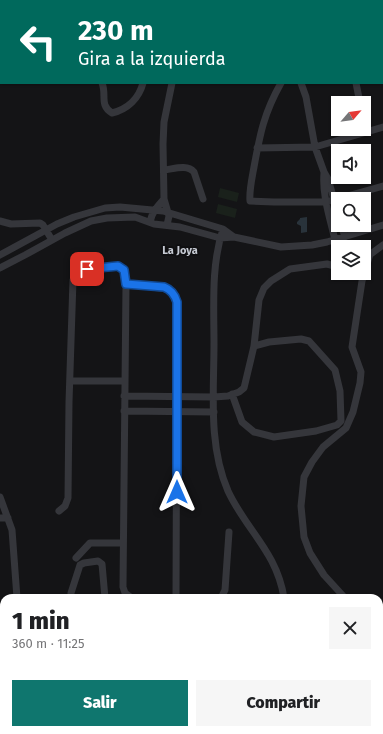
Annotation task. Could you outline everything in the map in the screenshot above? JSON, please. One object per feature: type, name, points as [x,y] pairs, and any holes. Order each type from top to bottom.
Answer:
[{"type":"street","points":[[102,84],[104,105],[107,110],[112,113],[120,111],[129,105],[137,97],[143,84]]},
{"type":"street","points":[[167,225],[169,219],[164,199],[163,144],[164,122],[172,84]]},
{"type":"street","points":[[280,84],[266,113],[257,148],[250,201],[326,202],[331,201]]},
{"type":"street","points":[[301,84],[306,96],[315,147],[332,192]]},
{"type":"street","points":[[356,84],[359,96]]},
{"type":"street","points":[[371,129],[383,127]]},
{"type":"street","points":[[257,148],[315,147],[347,136]]},
{"type":"street","points":[[164,170],[185,167],[192,170],[203,200]]},
{"type":"street","points":[[324,172],[323,181],[326,202],[335,240],[383,225]]},
{"type":"street","points":[[362,192],[383,186]]},
{"type":"street","points":[[150,222],[151,216],[155,209],[164,199]]},
{"type":"street","points":[[0,255],[74,217],[106,208],[120,207],[155,209],[223,229],[234,237]]},
{"type":"street","points":[[0,268],[91,221],[107,218],[134,217],[160,226],[167,225],[180,227],[220,238],[234,237],[281,247],[312,246],[331,241]]},
{"type":"street","points":[[0,221],[11,224],[40,223],[47,230],[52,240]]},
{"type":"street","points":[[223,229],[220,238],[216,270],[215,294],[214,412],[217,455],[234,503],[270,556],[277,571],[283,594]]},
{"type":"street","points":[[343,232],[345,237]]},
{"type":"street","points":[[371,253],[383,245]]},
{"type":"street","points":[[124,396],[214,398],[239,392],[244,388],[254,346],[259,300],[264,288],[271,281],[290,269],[327,264],[331,265]]},
{"type":"street","points":[[59,511],[65,506],[68,498],[72,292],[74,277],[87,269],[118,266],[124,270],[126,284],[122,594]]},
{"type":"street","points":[[341,594],[324,575],[310,553],[304,537],[301,506],[304,477],[312,462],[323,447],[346,428],[353,412],[361,372],[352,347],[362,280]]},
{"type":"street","points":[[126,284],[168,288],[177,302],[176,594]]},
{"type":"street","points":[[232,394],[242,422],[254,432],[274,437],[316,431],[337,424],[341,421],[340,391],[335,370],[309,341],[269,342],[254,346]]},
{"type":"street","points":[[70,381],[124,381]]},
{"type":"street","points":[[124,412],[214,412]]},
{"type":"street","points":[[0,497],[12,530],[15,549],[17,594]]},
{"type":"street","points":[[0,518],[8,518]]},
{"type":"street","points":[[223,594],[225,590],[229,532]]},
{"type":"street","points":[[76,558],[90,543],[123,543]]},
{"type":"street","points":[[71,594],[80,565],[84,562],[98,561],[102,564],[105,594]]},
{"type":"shaded area","points":[[220,188],[239,193],[237,202],[218,197]]},
{"type":"shaded area","points":[[218,204],[237,209],[235,218],[216,213]]},
{"type":"shaded area","points":[[307,217],[307,232],[301,233],[301,226],[297,224],[297,222],[300,218]]},
{"type":"district","name":"La Joya","points":[[180,250]]},
{"type":"route","points":[[87,269],[118,266],[124,270],[126,284],[168,288],[175,297],[177,302],[177,492]]}]
